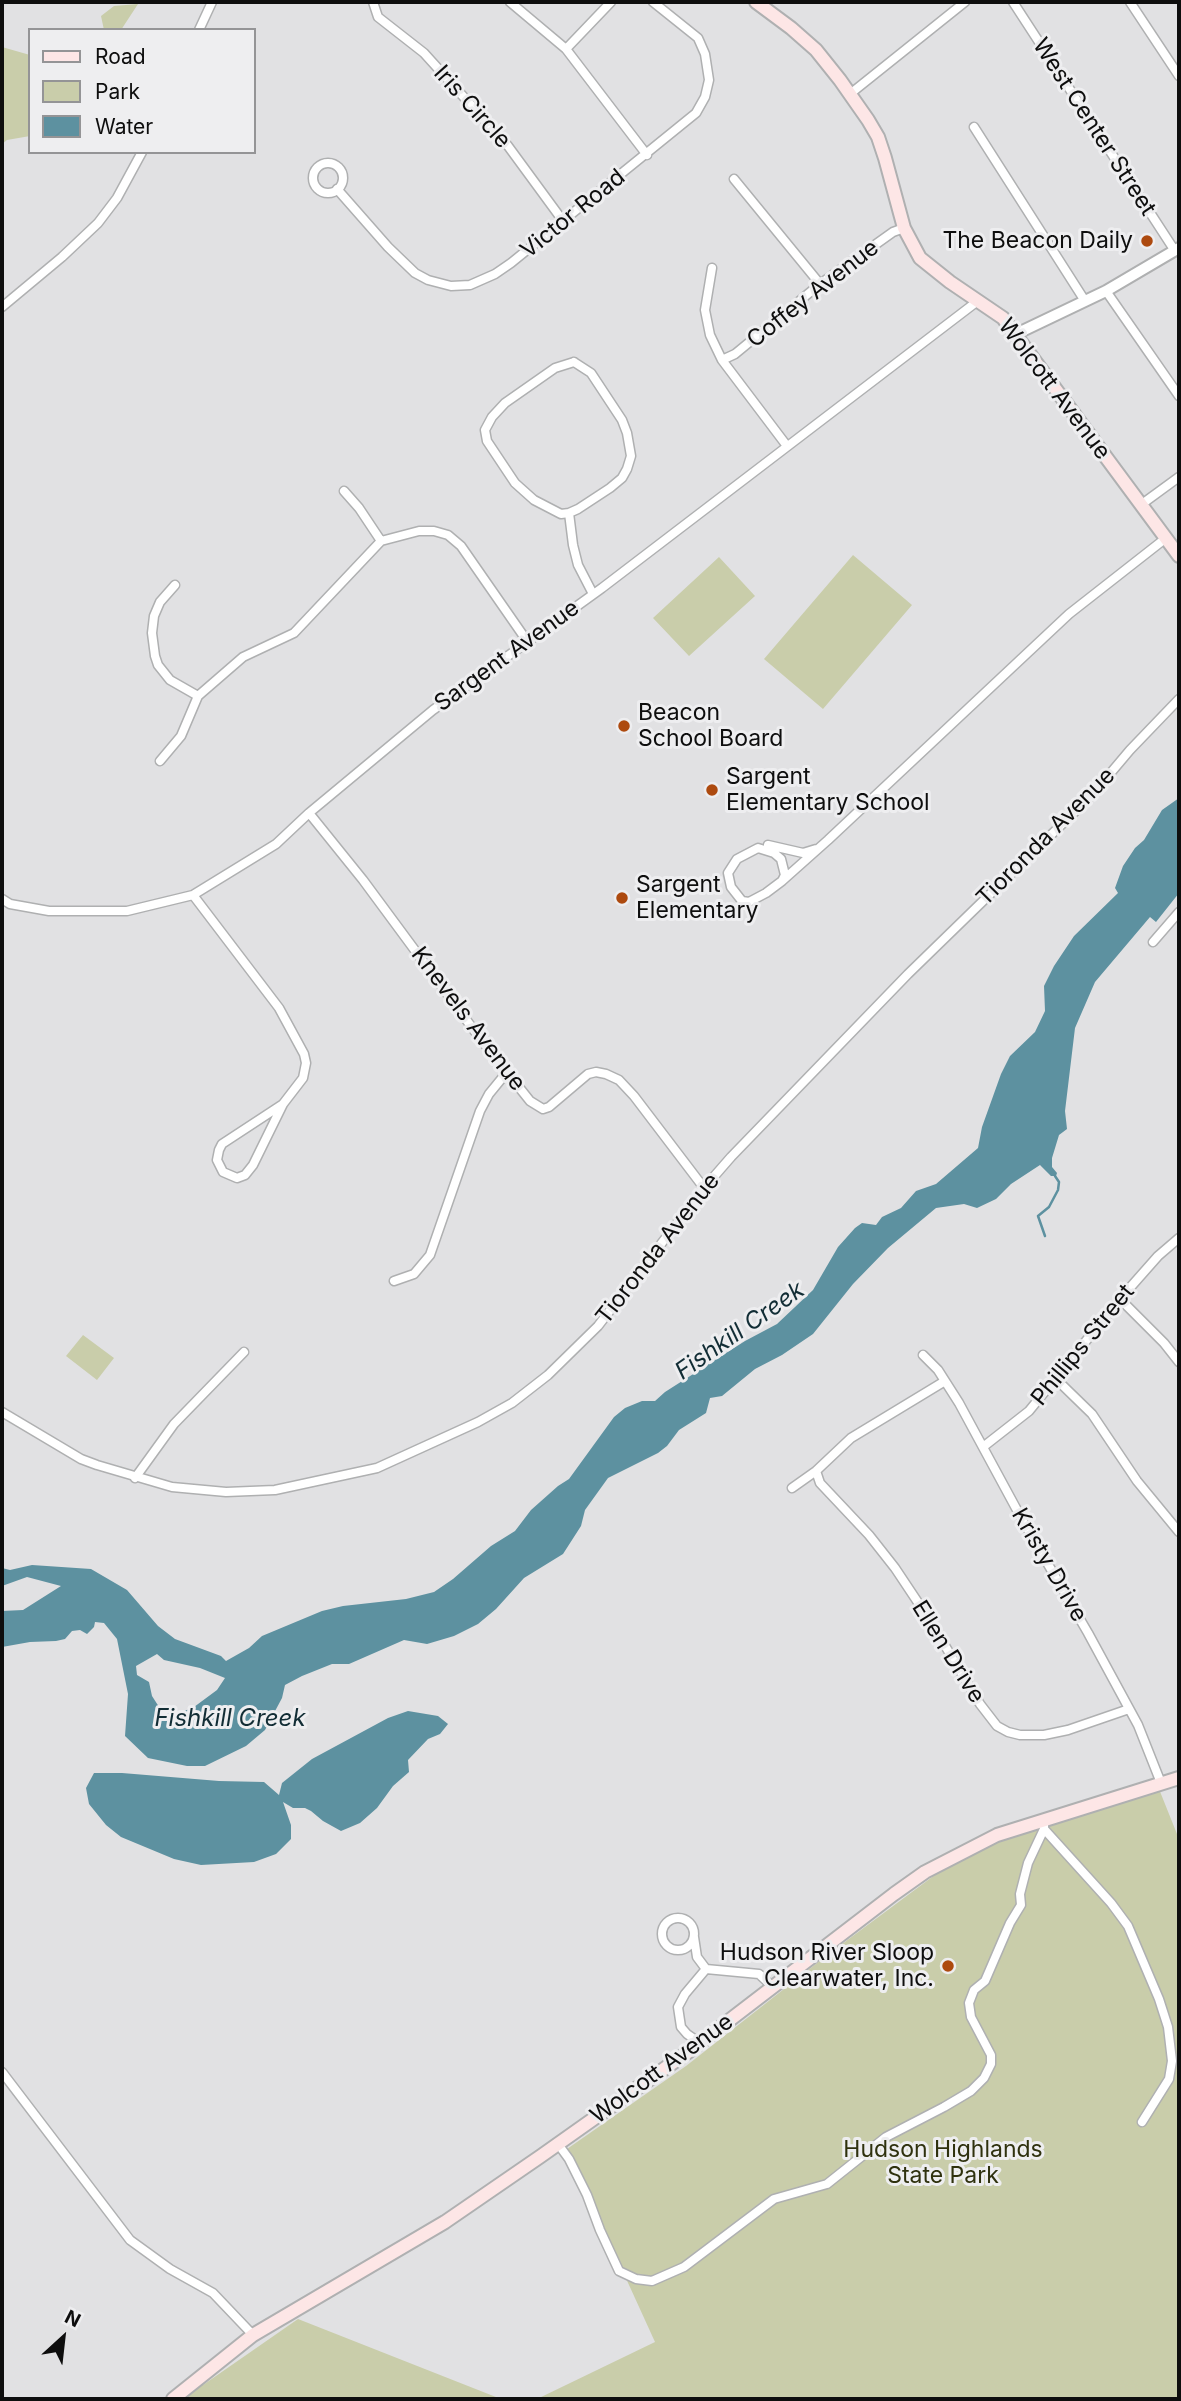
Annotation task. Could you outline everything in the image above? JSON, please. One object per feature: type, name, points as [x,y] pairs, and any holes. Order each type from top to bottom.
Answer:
[{"type":"main road","name":"Wolcott Avenue","points":[[762,3],[816,50],[850,94],[878,137],[904,228],[912,246],[927,264],[1003,318],[1179,556]]},
{"type":"main road","name":"Wolcott Avenue","points":[[173,2399],[253,2335],[445,2222],[558,2144],[700,2043],[925,1872],[997,1835],[1044,1824],[1179,1778]]},
{"type":"street","points":[[200,28],[212,2]]},
{"type":"street","name":"Iris Circle","points":[[373,2],[378,17],[424,53],[508,146],[563,221]]},
{"type":"street","points":[[510,2],[566,49],[647,155]]},
{"type":"street","points":[[566,49],[611,2]]},
{"type":"street","name":"Victor Road","points":[[337,189],[388,247],[415,273],[428,280],[451,286],[470,285],[495,274],[647,155],[696,113],[705,97],[709,80],[705,54],[698,38],[653,2]]},
{"type":"street","points":[[850,94],[965,2]]},
{"type":"street","name":"West Center Street","points":[[1013,2],[1177,250]]},
{"type":"street","points":[[1130,2],[1179,76]]},
{"type":"street","points":[[975,127],[1085,301]]},
{"type":"street","points":[[2,307],[98,223],[117,198],[141,154]]},
{"type":"street","points":[[734,179],[820,284]]},
{"type":"street","name":"Coffey Avenue","points":[[722,360],[735,354],[820,284],[893,232],[904,228]]},
{"type":"street","points":[[1016,334],[1106,291],[1177,250]]},
{"type":"street","points":[[712,268],[705,310],[710,335],[722,360],[788,446]]},
{"type":"street","points":[[1106,291],[1179,396]]},
{"type":"street","name":"Sargent Avenue","points":[[2,899],[10,904],[49,911],[127,911],[193,895],[276,844],[309,813],[433,710],[593,594],[979,300]]},
{"type":"street","points":[[575,362],[591,373],[622,420],[631,456],[622,478],[569,513],[561,514],[548,510],[515,483],[486,442],[485,430],[492,417],[505,403],[555,368],[575,362]]},
{"type":"street","points":[[1142,504],[1179,477]]},
{"type":"street","points":[[344,491],[381,541]]},
{"type":"street","points":[[569,513],[578,565],[593,594]]},
{"type":"street","points":[[160,761],[181,736],[198,696],[243,657],[294,633],[381,541],[419,531],[448,535],[461,546],[527,641]]},
{"type":"street","points":[[819,848],[803,853],[768,845],[758,848],[737,859],[730,867],[728,880],[736,895],[742,901],[749,902],[782,881],[819,848],[1069,614],[1166,538]]},
{"type":"street","points":[[175,585],[160,602],[154,616],[152,633],[155,656],[158,665],[170,680],[198,696]]},
{"type":"street","name":"Tioronda Avenue","points":[[2,1412],[82,1459],[135,1478],[172,1488],[202,1492],[275,1490],[377,1468],[478,1422],[523,1396],[598,1326],[704,1188],[908,974],[1092,795],[1179,699]]},
{"type":"street","name":"Knevels Avenue","points":[[309,813],[530,1101],[542,1109],[549,1107],[588,1074],[606,1074],[618,1080],[634,1096],[704,1188]]},
{"type":"street","points":[[758,848],[774,853],[780,859],[785,875],[782,881]]},
{"type":"street","points":[[193,895],[279,1008],[304,1054],[306,1063],[303,1078],[283,1104],[245,1175],[237,1178],[223,1172],[217,1160],[222,1144],[283,1104]]},
{"type":"street","points":[[1153,942],[1179,912]]},
{"type":"street","points":[[394,1281],[414,1274],[430,1255],[480,1111],[489,1094],[507,1072]]},
{"type":"street","name":"Phillips Street","points":[[983,1447],[1029,1411],[1120,1299],[1158,1256],[1179,1238]]},
{"type":"street","points":[[1120,1299],[1149,1326],[1179,1362]]},
{"type":"street","points":[[135,1478],[174,1424],[244,1352]]},
{"type":"street","name":"Kristy Drive","points":[[923,1355],[945,1381],[1138,1725],[1161,1783]]},
{"type":"street","points":[[1056,1380],[1092,1414],[1138,1481],[1179,1532]]},
{"type":"street","points":[[792,1488],[816,1471],[850,1438],[945,1381]]},
{"type":"street","name":"Ellen Drive","points":[[816,1471],[820,1483],[869,1535],[895,1568],[980,1704],[997,1726],[1020,1735],[1044,1735],[1068,1730],[1129,1709]]},
{"type":"street","points":[[558,2144],[569,2159],[620,2271],[636,2279],[652,2281],[684,2267],[774,2199],[827,2184],[886,2137],[971,2091],[984,2078],[991,2064],[991,2055],[971,2017],[969,2003],[974,1990],[985,1981],[1010,1923],[1021,1905],[1020,1894],[1028,1863],[1044,1824],[1128,1926],[1159,1999],[1168,2027],[1172,2061],[1169,2079],[1142,2122]]},
{"type":"street","points":[[694,1937],[697,1957],[706,1969],[759,1974],[773,1987]]},
{"type":"street","points":[[700,2043],[687,2035],[681,2027],[678,2007],[706,1969]]},
{"type":"street","points":[[2,2072],[130,2240],[170,2269],[213,2293],[253,2335]]},
{"type":"green space","points":[[138,4],[122,28],[104,28],[101,16],[114,6]]},
{"type":"green space","points":[[2,47],[28,54],[28,136],[7,140],[2,144]]},
{"type":"green space","points":[[853,555],[912,605],[823,709],[764,659]]},
{"type":"green space","points":[[719,557],[755,596],[689,656],[653,618]]},
{"type":"green space","points":[[83,1335],[114,1358],[97,1380],[66,1356]]},
{"type":"green space","name":"Hudson Highlands State Park","points":[[1159,1789],[1179,1839],[1179,2399],[537,2399],[655,2342],[567,2149],[686,2066],[826,1956],[959,1857],[1004,1837]]},
{"type":"green space","points":[[298,2319],[501,2399],[175,2399],[197,2382],[203,2385]]},
{"type":"water","name":"Fishkill Creek","points":[[1179,798],[1179,893],[1156,922],[1150,917],[1095,982],[1075,1028],[1065,1111],[1067,1129],[1059,1135],[1052,1158],[1056,1176],[1051,1176],[1040,1165],[1011,1184],[996,1199],[977,1208],[964,1204],[936,1208],[888,1248],[853,1284],[813,1334],[755,1369],[722,1396],[710,1398],[706,1413],[679,1430],[658,1453],[608,1478],[585,1510],[581,1526],[563,1554],[524,1578],[496,1609],[478,1624],[454,1636],[427,1644],[404,1640],[349,1664],[332,1664],[302,1676],[285,1685],[282,1698],[265,1730],[246,1746],[205,1766],[187,1766],[148,1758],[125,1736],[128,1694],[117,1639],[104,1623],[95,1622],[87,1634],[80,1630],[72,1631],[65,1639],[2,1647],[2,1611],[23,1610],[61,1586],[27,1577],[2,1586],[2,1568],[10,1570],[32,1565],[91,1569],[127,1590],[158,1626],[175,1639],[221,1656],[226,1661],[249,1648],[262,1636],[322,1611],[406,1599],[434,1592],[453,1579],[491,1546],[515,1531],[531,1510],[569,1479],[614,1417],[625,1408],[642,1401],[655,1401],[745,1341],[777,1324],[813,1290],[838,1247],[855,1228],[862,1223],[876,1225],[882,1217],[901,1208],[916,1191],[936,1184],[978,1148],[982,1127],[1001,1074],[1010,1056],[1035,1032],[1045,1011],[1044,986],[1054,966],[1074,936],[1118,893],[1115,888],[1123,866],[1144,840],[1162,810]],"holes":[[[157,1654],[164,1660],[200,1668],[225,1678],[217,1690],[194,1707],[180,1713],[161,1710],[152,1696],[149,1682],[137,1675],[136,1666]]]},
{"type":"water","points":[[408,1711],[438,1716],[448,1724],[440,1734],[428,1739],[408,1760],[409,1772],[393,1786],[377,1808],[360,1823],[341,1831],[305,1808],[293,1808],[283,1802],[291,1825],[291,1839],[276,1854],[254,1862],[201,1865],[174,1859],[121,1837],[106,1825],[89,1804],[86,1788],[94,1773],[264,1782],[279,1795],[282,1783],[312,1759],[388,1718]]},
{"type":"waterway","points":[[1045,1236],[1038,1216],[1049,1207],[1058,1190],[1059,1182],[1055,1176]]},
{"type":"place","name":"The Beacon Daily","points":[[1147,241]]},
{"type":"place","name":"Beacon School Board","points":[[624,726]]},
{"type":"place","name":"Sargent Elementary School","points":[[712,790]]},
{"type":"place","name":"Sargent Elementary","points":[[622,898]]},
{"type":"place","name":"Hudson River Sloop Clearwater, Inc.","points":[[948,1966]]}]
